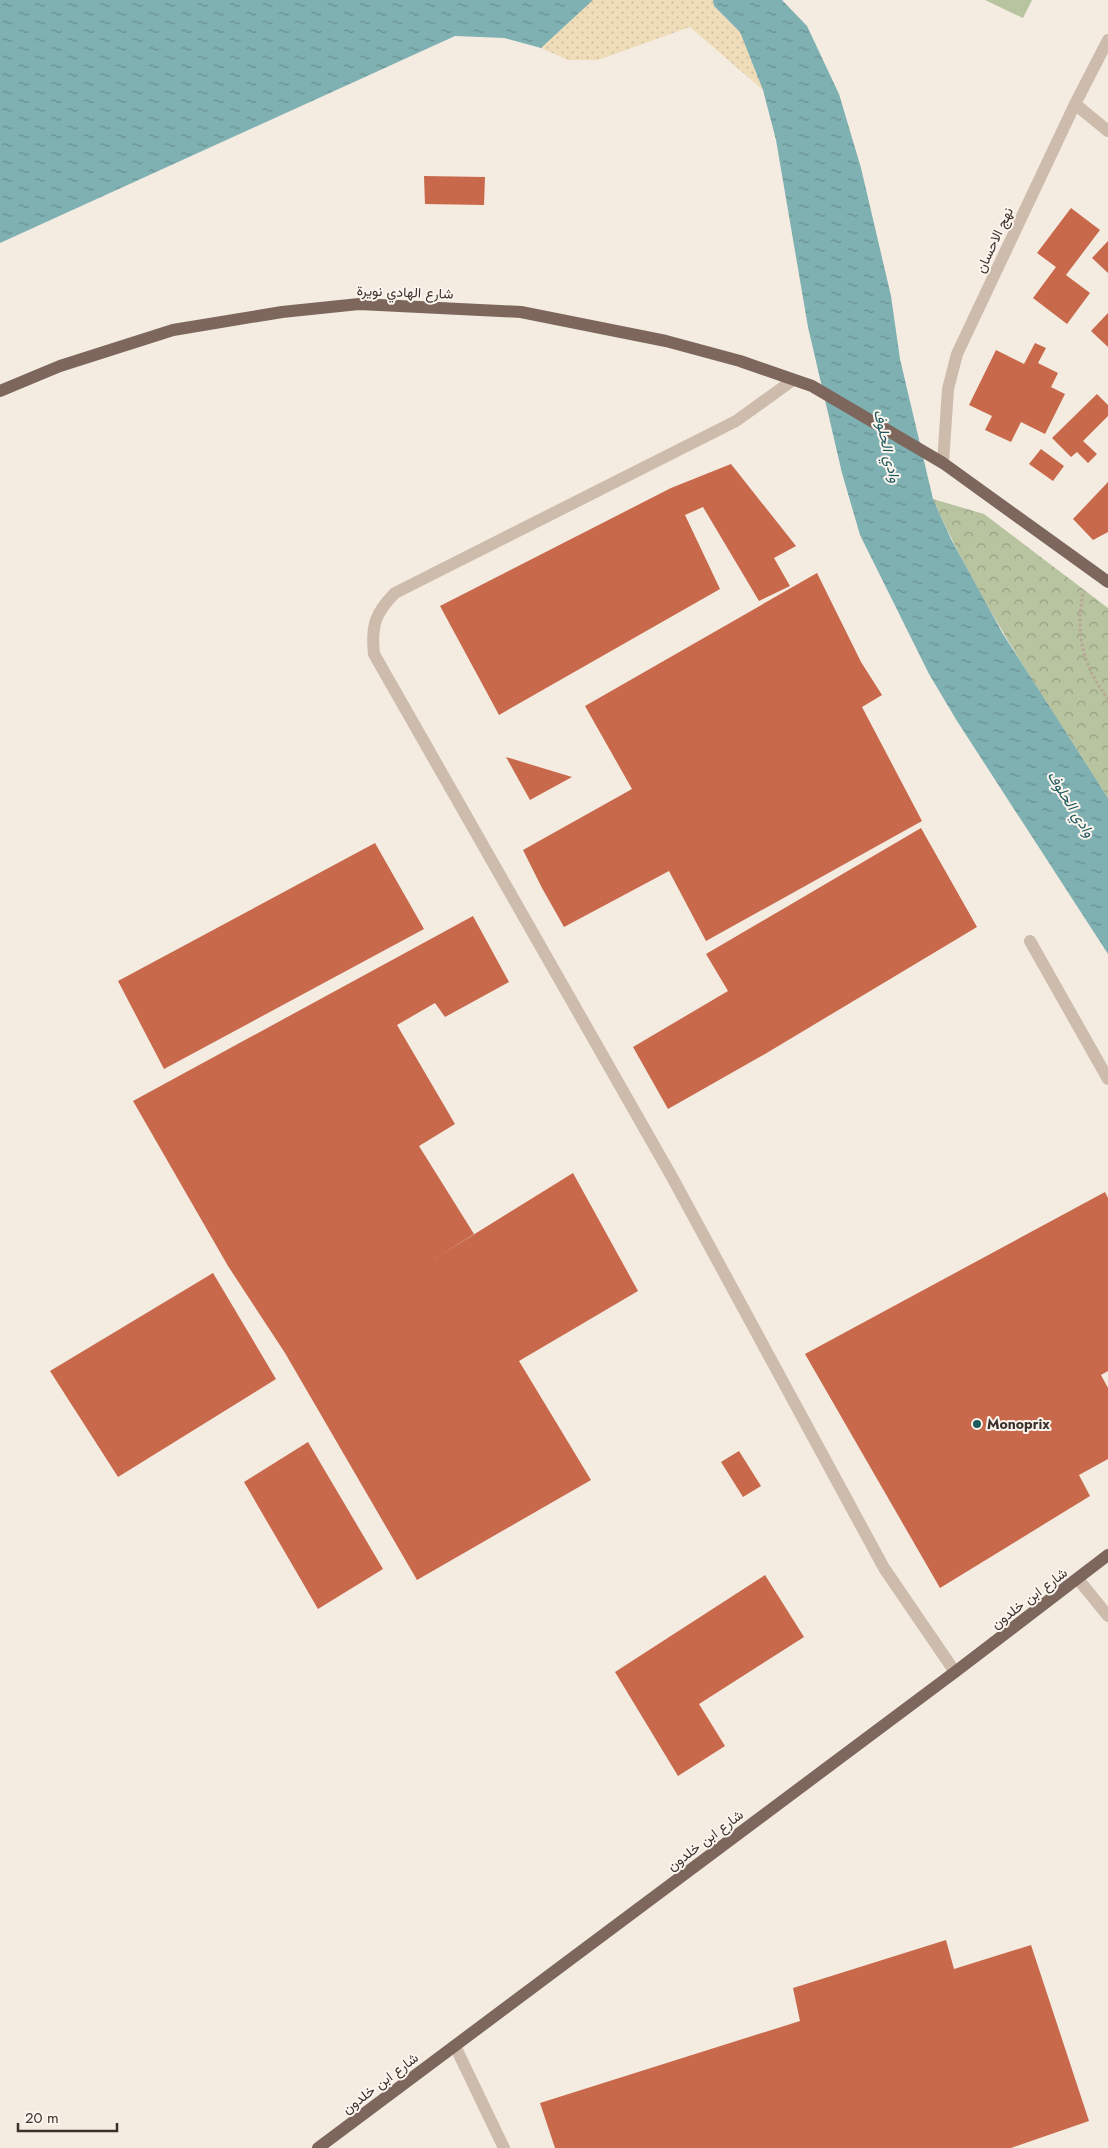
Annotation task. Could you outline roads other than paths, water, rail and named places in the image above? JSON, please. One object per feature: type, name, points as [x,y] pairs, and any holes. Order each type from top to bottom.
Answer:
[{"type":"main road","name":"شارع الهادي نويرة","points":[[0,391],[60,366],[173,330],[282,312],[359,304],[521,312],[666,341],[740,361],[812,386],[943,463],[1108,582]]},
{"type":"main road","name":"شارع ابن خلدون","points":[[318,2148],[1078,1580],[1108,1555]]},
{"type":"street","name":"نهج الاحسان","points":[[943,463],[948,389],[957,354],[1075,104],[1108,40]]},
{"type":"street","points":[[1075,104],[1108,131]]},
{"type":"street","points":[[793,380],[736,421],[395,593],[383,605],[375,620],[372,638],[374,654],[672,1177],[884,1568],[955,1672]]},
{"type":"street","points":[[1030,941],[1108,1079]]},
{"type":"street","points":[[1078,1580],[1108,1616]]},
{"type":"street","points":[[455,2046],[504,2148]]},
{"type":"water","points":[[0,0],[593,0],[541,48],[504,38],[455,36],[0,243]]},
{"type":"water","name":"وادي الحلوف","points":[[713,0],[782,0],[807,26],[839,94],[861,168],[891,296],[900,359],[933,499],[951,539],[1003,634],[1108,798],[1108,954],[957,721],[929,674],[860,535],[842,473],[808,327],[776,140],[763,90],[740,32],[714,6]]},
{"type":"place","name":"Monoprix","points":[[977,1424]]}]
